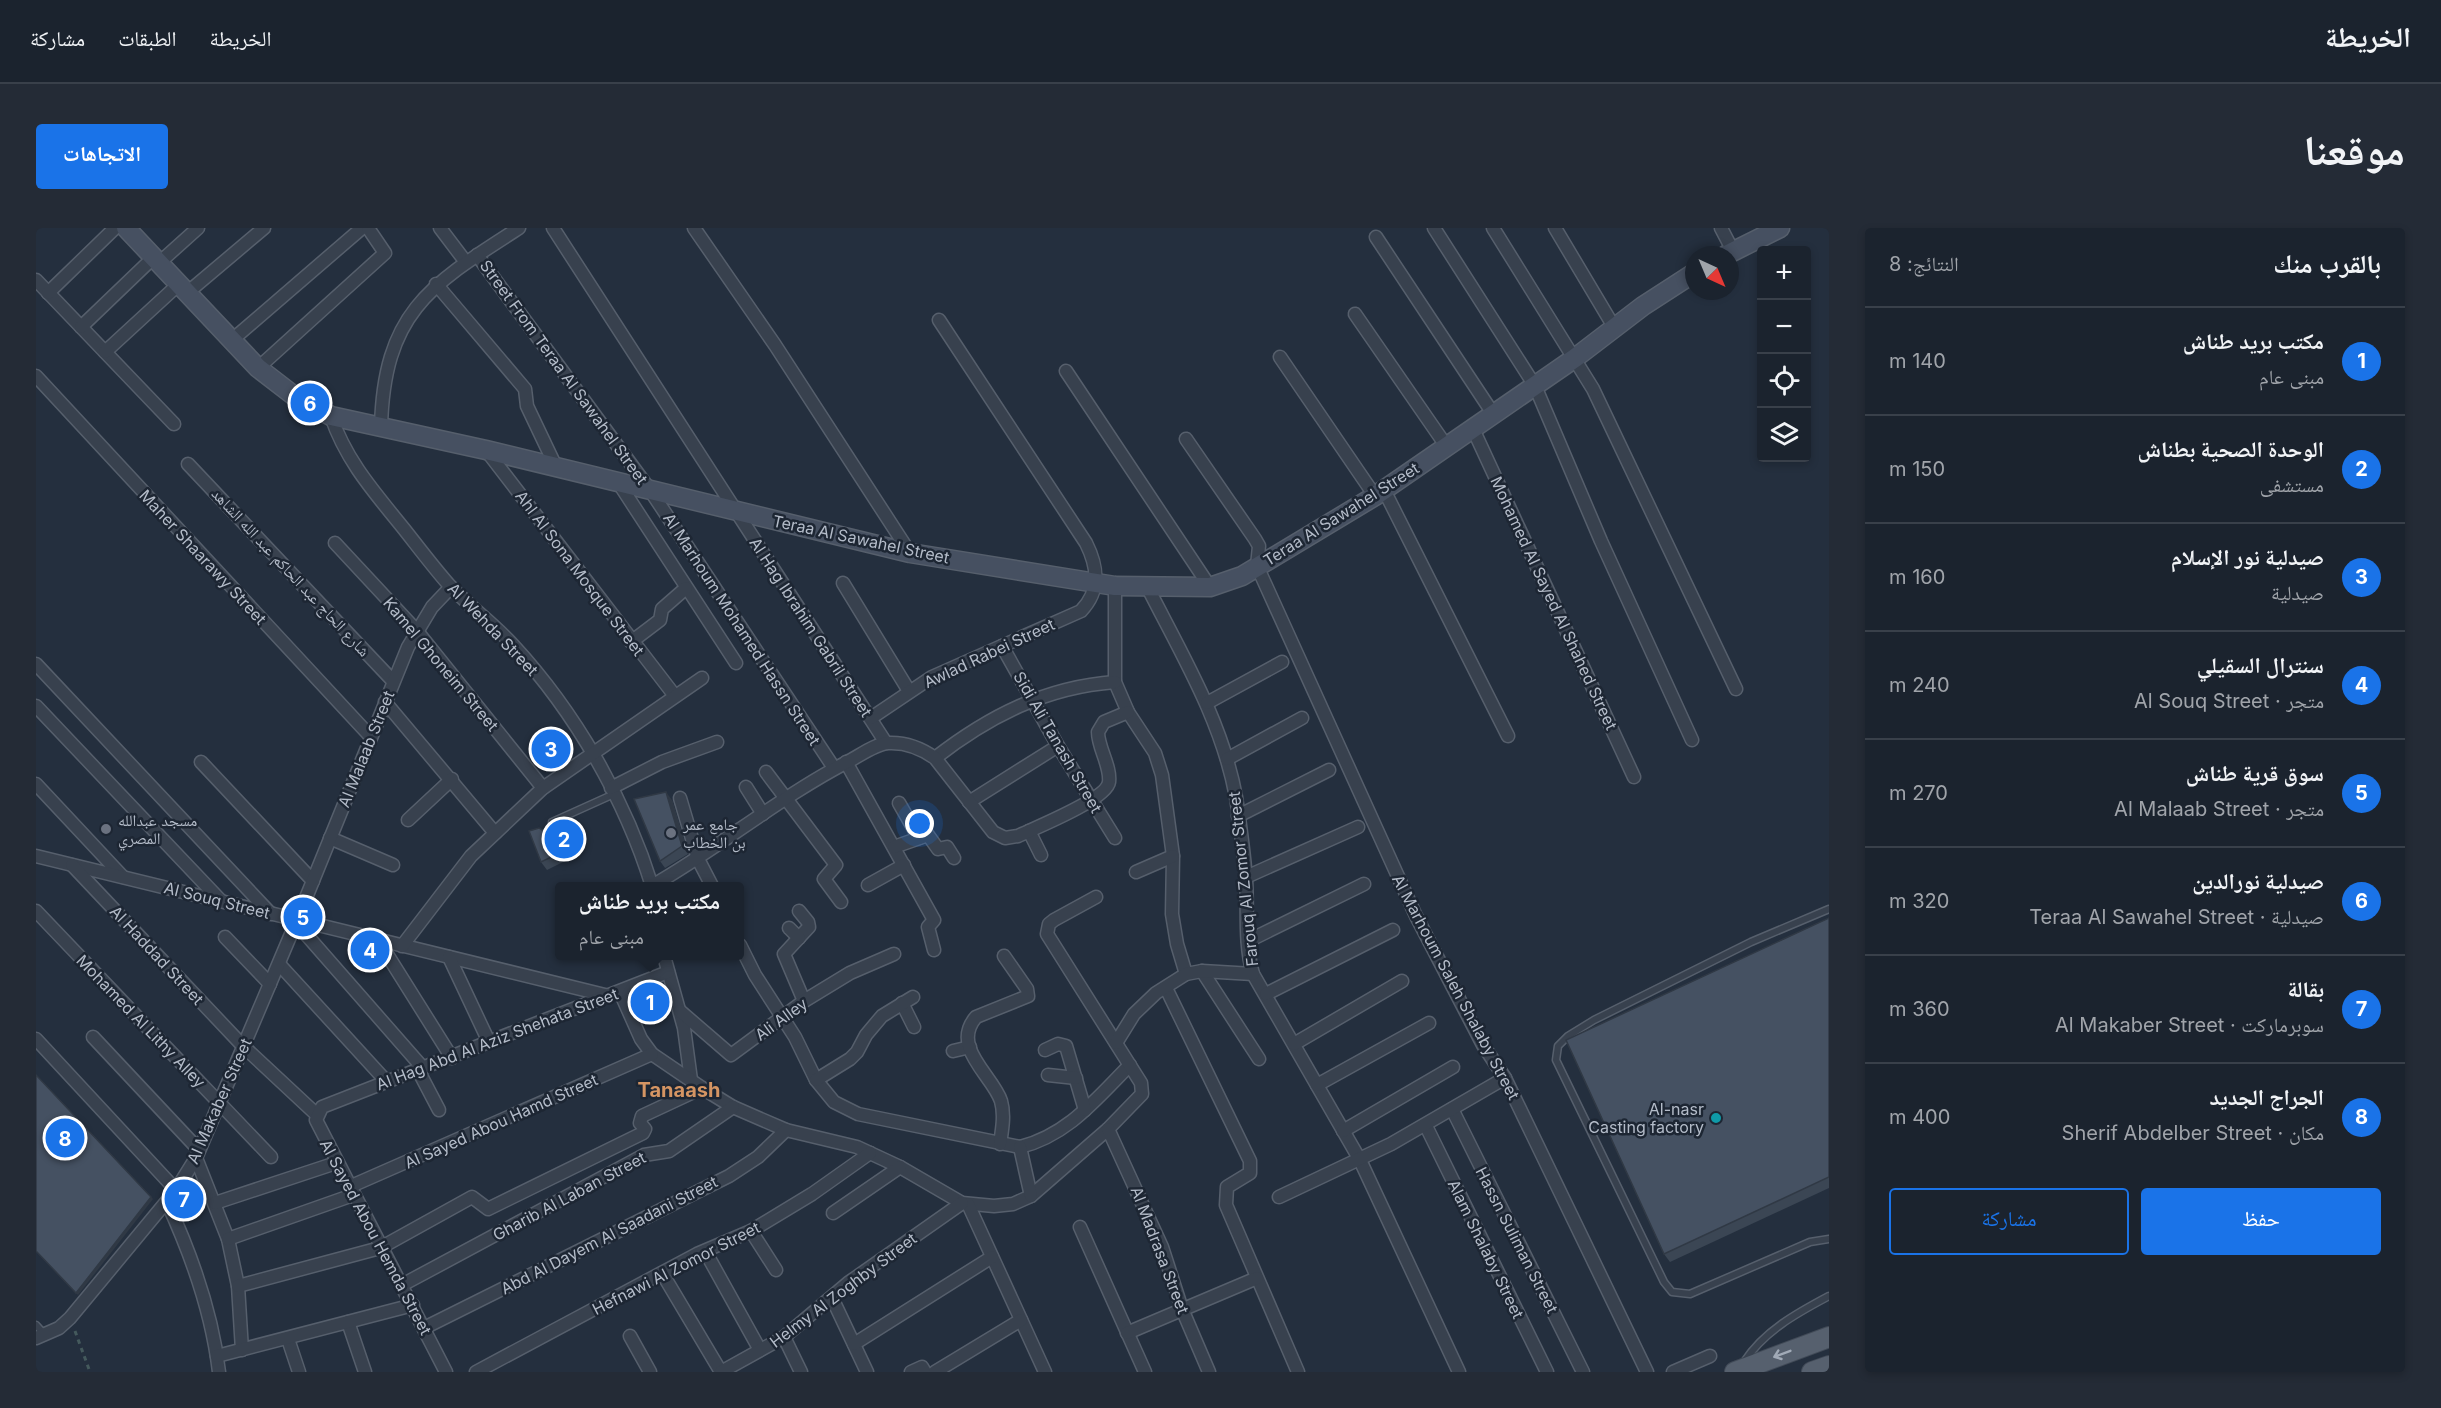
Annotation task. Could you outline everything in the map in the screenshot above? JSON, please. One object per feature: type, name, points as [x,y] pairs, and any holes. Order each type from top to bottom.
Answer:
[{"type":"main road","name":"Teraa Al Sawahel Street","points":[[126,228],[258,368],[293,395],[331,416],[486,450],[910,553],[1096,581],[1115,586],[1148,588],[1210,587],[1234,579],[1257,566],[1379,493],[1494,415],[1575,358],[1614,327],[1685,279]]},
{"type":"main road","points":[[1739,248],[1780,228]]},
{"type":"main road","points":[[1737,1371],[1829,1337]]},
{"type":"main road","points":[[1812,1372],[1829,1366]]},
{"type":"street","points":[[48,293],[115,228]]},
{"type":"street","points":[[81,327],[157,260],[198,228]]},
{"type":"street","points":[[105,352],[183,288],[264,228]]},
{"type":"street","points":[[232,340],[362,228]]},
{"type":"street","points":[[258,368],[385,253],[368,228]]},
{"type":"street","points":[[440,228],[465,261]]},
{"type":"street","name":"Al Hag Ibrahim Gabril Street","points":[[553,228],[886,743]]},
{"type":"street","points":[[694,228],[775,345],[910,553]]},
{"type":"street","points":[[1434,228],[1535,386],[1601,541],[1692,740]]},
{"type":"street","points":[[1493,228],[1575,358],[1608,419],[1736,689]]},
{"type":"street","points":[[1555,228],[1614,327]]},
{"type":"street","points":[[1721,228],[1727,246]]},
{"type":"street","points":[[381,427],[382,394],[388,364],[395,344],[415,308],[436,284],[511,230]]},
{"type":"street","points":[[1376,237],[1494,415]]},
{"type":"street","name":"Street From Teraa Al Sawahel Street","points":[[477,255],[650,490]]},
{"type":"street","points":[[36,280],[174,424]]},
{"type":"street","points":[[436,284],[525,388],[527,406],[556,467]]},
{"type":"street","points":[[1355,314],[1447,447]]},
{"type":"street","points":[[939,320],[1086,543],[1096,562],[1096,581]]},
{"type":"street","points":[[1280,357],[1379,493],[1508,736]]},
{"type":"street","points":[[1066,371],[1210,587]]},
{"type":"street","name":"Maher Shaarawy Street","points":[[36,376],[371,737]]},
{"type":"street","name":"Al Wehda Street","points":[[331,416],[339,441],[351,462],[451,587],[482,612],[543,680],[613,791],[641,853],[651,882]]},
{"type":"street","name":"Mohamed Al Sayed Al Shahed Street","points":[[1473,429],[1635,777]]},
{"type":"street","points":[[1186,439],[1256,538],[1259,546],[1257,566]]},
{"type":"street","name":"Ahl Al Sona Mosque Street","points":[[486,450],[631,642],[675,696]]},
{"type":"street","name":"شارع الحاج عبد الحاكم عبد الله الشاهد","points":[[188,464],[393,681]]},
{"type":"street","points":[[618,482],[736,663]]},
{"type":"street","name":"Al Marhoum Mohamed Hassn Street","points":[[650,490],[834,768]]},
{"type":"street","name":"Kamel Ghoneim Street","points":[[335,543],[416,630],[543,788]]},
{"type":"street","name":"Al Marhoum Saleh Shalaby Street","points":[[1257,566],[1416,916],[1483,1045],[1505,1078],[1647,1372]]},
{"type":"street","name":"Awlad Rabei Street","points":[[871,718],[932,677],[1081,611],[1090,601],[1096,581]]},
{"type":"street","points":[[843,583],[909,691]]},
{"type":"street","points":[[1115,586],[1115,682],[1128,712],[1149,742],[1162,775],[1173,856],[1172,914],[1177,944],[1186,974]]},
{"type":"street","name":"Al Malaab Street","points":[[296,922],[393,681],[416,630],[432,607],[451,587]]},
{"type":"street","points":[[631,642],[660,620],[662,609],[686,588]]},
{"type":"street","name":"Farouq Al Zomor Street","points":[[1148,588],[1207,703],[1227,759],[1239,816],[1246,877],[1248,940],[1253,974],[1360,1160],[1459,1372]]},
{"type":"street","name":"Sidi Ali Tanash Street","points":[[1002,646],[1058,746],[1115,838]]},
{"type":"street","points":[[1207,703],[1282,662]]},
{"type":"street","points":[[36,664],[271,914]]},
{"type":"street","points":[[402,946],[447,884],[495,833],[543,788],[702,678]]},
{"type":"street","points":[[935,758],[981,725],[1032,700],[1088,684],[1115,682]]},
{"type":"street","points":[[385,702],[495,833]]},
{"type":"street","points":[[36,706],[221,901]]},
{"type":"street","points":[[659,882],[699,860],[763,814],[834,768],[886,743],[913,746],[935,758],[993,832],[1005,838],[1018,836],[1103,792],[1109,784],[1098,737],[1100,726],[1128,712]]},
{"type":"street","points":[[1227,759],[1302,718]]},
{"type":"street","points":[[613,791],[662,762],[717,742]]},
{"type":"street","points":[[969,802],[1058,746]]},
{"type":"street","points":[[201,762],[313,881]]},
{"type":"street","points":[[846,762],[934,920],[928,927],[934,950]]},
{"type":"street","points":[[1239,816],[1329,770]]},
{"type":"street","points":[[766,772],[836,865],[824,879],[841,902]]},
{"type":"street","points":[[408,820],[452,779]]},
{"type":"street","points":[[36,784],[123,877]]},
{"type":"street","points":[[746,787],[763,814]]},
{"type":"street","points":[[680,798],[699,860],[710,882]]},
{"type":"street","points":[[899,804],[919,837]]},
{"type":"street","points":[[1246,877],[1358,827]]},
{"type":"street","points":[[1029,831],[1041,855]]},
{"type":"street","points":[[894,847],[929,835],[939,849],[947,847],[954,858]]},
{"type":"street","points":[[330,838],[393,865]]},
{"type":"street","name":"Al Souq Street","points":[[36,856],[221,901],[296,922],[615,994]]},
{"type":"street","points":[[1136,872],[1173,856]]},
{"type":"street","name":"Al Haddad Street","points":[[71,864],[243,1046],[316,1114]]},
{"type":"street","points":[[868,885],[904,865]]},
{"type":"street","points":[[1248,940],[1364,884]]},
{"type":"street","points":[[615,994],[652,1054],[733,1107],[786,1130],[857,1147],[900,1167],[965,1203],[994,1206],[1013,1204],[1031,1196],[1108,1129],[1142,1094],[1141,1083],[1047,934],[1049,924],[1054,920],[1096,897]]},
{"type":"street","name":"Mohamed Al Lithy Alley","points":[[36,911],[271,1156]]},
{"type":"street","points":[[799,911],[810,924],[784,954],[804,1001]]},
{"type":"street","points":[[296,922],[421,1069],[439,1110]]},
{"type":"street","name":"Al Makaber Street","points":[[41,1337],[70,1318],[176,1190],[198,1154],[296,922]]},
{"type":"street","points":[[789,928],[799,938]]},
{"type":"street","points":[[1266,994],[1393,930]]},
{"type":"street","points":[[225,938],[270,984]]},
{"type":"street","points":[[378,940],[452,1058]]},
{"type":"street","points":[[744,953],[755,975],[783,1017],[816,1080],[834,1102],[845,1110],[1020,1147],[1040,1142],[1059,1133],[1130,1065]]},
{"type":"street","name":"Ali Alley","points":[[680,1011],[731,1055],[804,1001],[850,974],[894,954]]},
{"type":"street","points":[[1000,1144],[1003,1118],[1001,1102],[993,1086],[977,1066],[970,1047],[972,1022],[976,1017],[1028,996],[1027,989],[1004,956]]},
{"type":"street","points":[[449,957],[489,1042]]},
{"type":"street","points":[[665,960],[680,1011],[691,1080]]},
{"type":"street","points":[[279,964],[387,1082]]},
{"type":"street","points":[[1202,971],[1259,1059]]},
{"type":"street","points":[[1116,1043],[1134,1014],[1186,974],[1202,971],[1253,974]]},
{"type":"street","name":"Al Hag Abd Al Aziz Shehata Street","points":[[316,1114],[326,1106],[668,972]]},
{"type":"street","points":[[1294,1044],[1402,981]]},
{"type":"street","points":[[1166,988],[1250,1161],[1251,1173],[1227,1187],[1226,1205],[1298,1372]]},
{"type":"street","points":[[816,1080],[850,1059],[873,1025],[907,1000],[914,1027]]},
{"type":"street","points":[[1317,1085],[1429,1023]]},
{"type":"street","points":[[93,1037],[198,1154],[228,1239],[238,1286],[242,1350]]},
{"type":"street","points":[[36,1039],[176,1190]]},
{"type":"street","points":[[1046,1050],[1058,1044],[1066,1046],[1085,1110]]},
{"type":"street","points":[[953,1051],[970,1047]]},
{"type":"street","name":"Al Sayed Abou Hamd Street","points":[[228,1239],[351,1191],[652,1054]]},
{"type":"street","points":[[1343,1131],[1453,1067]]},
{"type":"street","points":[[1048,1075],[1076,1078]]},
{"type":"street","points":[[1279,1197],[1360,1160],[1426,1126],[1505,1078]]},
{"type":"street","points":[[238,1286],[380,1248],[472,1197],[488,1209],[643,1133],[645,1129],[640,1122],[642,1116],[702,1088]]},
{"type":"street","name":"Gharib Al Laban Street","points":[[402,1285],[644,1155],[669,1151],[733,1107]]},
{"type":"street","name":"Hassn Suliman Street","points":[[1452,1109],[1583,1372]]},
{"type":"street","name":"Al Sayed Abou Hemda Street","points":[[316,1114],[316,1120],[336,1163],[380,1248],[413,1305],[446,1372]]},
{"type":"street","name":"Alam Shalaby Street","points":[[1426,1126],[1547,1372]]},
{"type":"street","name":"Al Madrasa Street","points":[[1108,1129],[1162,1247],[1182,1309],[1209,1372]]},
{"type":"street","name":"Abd Al Dayem Al Saadani Street","points":[[424,1328],[729,1176],[758,1157],[786,1130]]},
{"type":"street","points":[[1020,1147],[1031,1196]]},
{"type":"street","name":"Hefnawi Al Zomor Street","points":[[476,1372],[662,1273],[751,1231],[812,1194],[870,1153]]},
{"type":"street","points":[[215,1203],[336,1163]]},
{"type":"street","points":[[833,1213],[900,1167]]},
{"type":"street","points":[[167,1202],[191,1255],[219,1372]]},
{"type":"street","points":[[965,1203],[1045,1372]]},
{"type":"street","name":"Helmy Al Zoghby Street","points":[[727,1371],[784,1337],[848,1283],[965,1203]]},
{"type":"street","points":[[1080,1227],[1145,1372]]},
{"type":"street","points":[[751,1231],[776,1270]]},
{"type":"street","points":[[705,1251],[760,1350]]},
{"type":"street","points":[[854,1344],[992,1257]]},
{"type":"street","points":[[662,1273],[727,1371]]},
{"type":"street","points":[[1127,1332],[1257,1278]]},
{"type":"street","points":[[832,1298],[867,1372]]},
{"type":"street","points":[[217,1356],[413,1305]]},
{"type":"street","points":[[935,1372],[1021,1320]]},
{"type":"street","points":[[348,1322],[365,1372]]},
{"type":"street","points":[[630,1336],[650,1372]]},
{"type":"street","points":[[784,1337],[801,1372]]},
{"type":"street","points":[[288,1339],[299,1372]]},
{"type":"street","points":[[1673,1372],[1710,1356]]},
{"type":"street","points":[[911,1372],[922,1367],[925,1372]]},
{"type":"lane","points":[[552,822],[613,791]]},
{"type":"lane","points":[[1829,909],[1742,946],[1594,1020],[1568,1036],[1558,1046],[1556,1060],[1664,1282],[1672,1292],[1690,1294],[1810,1242],[1829,1239]]},
{"type":"lane","points":[[1737,1371],[1751,1351],[1779,1325],[1829,1296]]},
{"type":"lane","points":[[36,1325],[41,1337]]},
{"type":"path","points":[[70,1318],[90,1372]]},
{"type":"building","points":[[666,792],[682,846],[660,861],[634,799]]},
{"type":"building","points":[[565,819],[574,846],[541,862],[529,831],[539,828],[542,830]]},
{"type":"building","name":"Al-nasr Casting factory","points":[[1829,918],[1829,1177],[1664,1254],[1566,1040]]},
{"type":"building","points":[[655,982],[662,999],[638,1010],[629,993]]},
{"type":"building","points":[[36,1075],[151,1197],[76,1293],[36,1251]]},
{"type":"place","name":"صيدلية نورالدين","points":[[310,403]]},
{"type":"place","name":"صيدلية نور الإسلام","points":[[551,749]]},
{"type":"place","name":"مسجد عبدالله المصري","points":[[106,829]]},
{"type":"place","name":"جامع عمر بن الخطاب","points":[[671,833]]},
{"type":"place","name":"الوحدة الصحية بطناش","points":[[564,839]]},
{"type":"place","name":"سوق قرية طناش","points":[[303,917]]},
{"type":"place","name":"سنترال السقيلي","points":[[370,950]]},
{"type":"place","name":"مكتب بريد طناش","points":[[650,1002]]},
{"type":"place","name":"Al-nasr Casting factory","points":[[1716,1118]]},
{"type":"place","name":"الجراج الجديد","points":[[65,1138]]},
{"type":"place","name":"بقالة","points":[[184,1199]]},
{"type":"district","name":"Tanaash","points":[[679,1090]]}]
